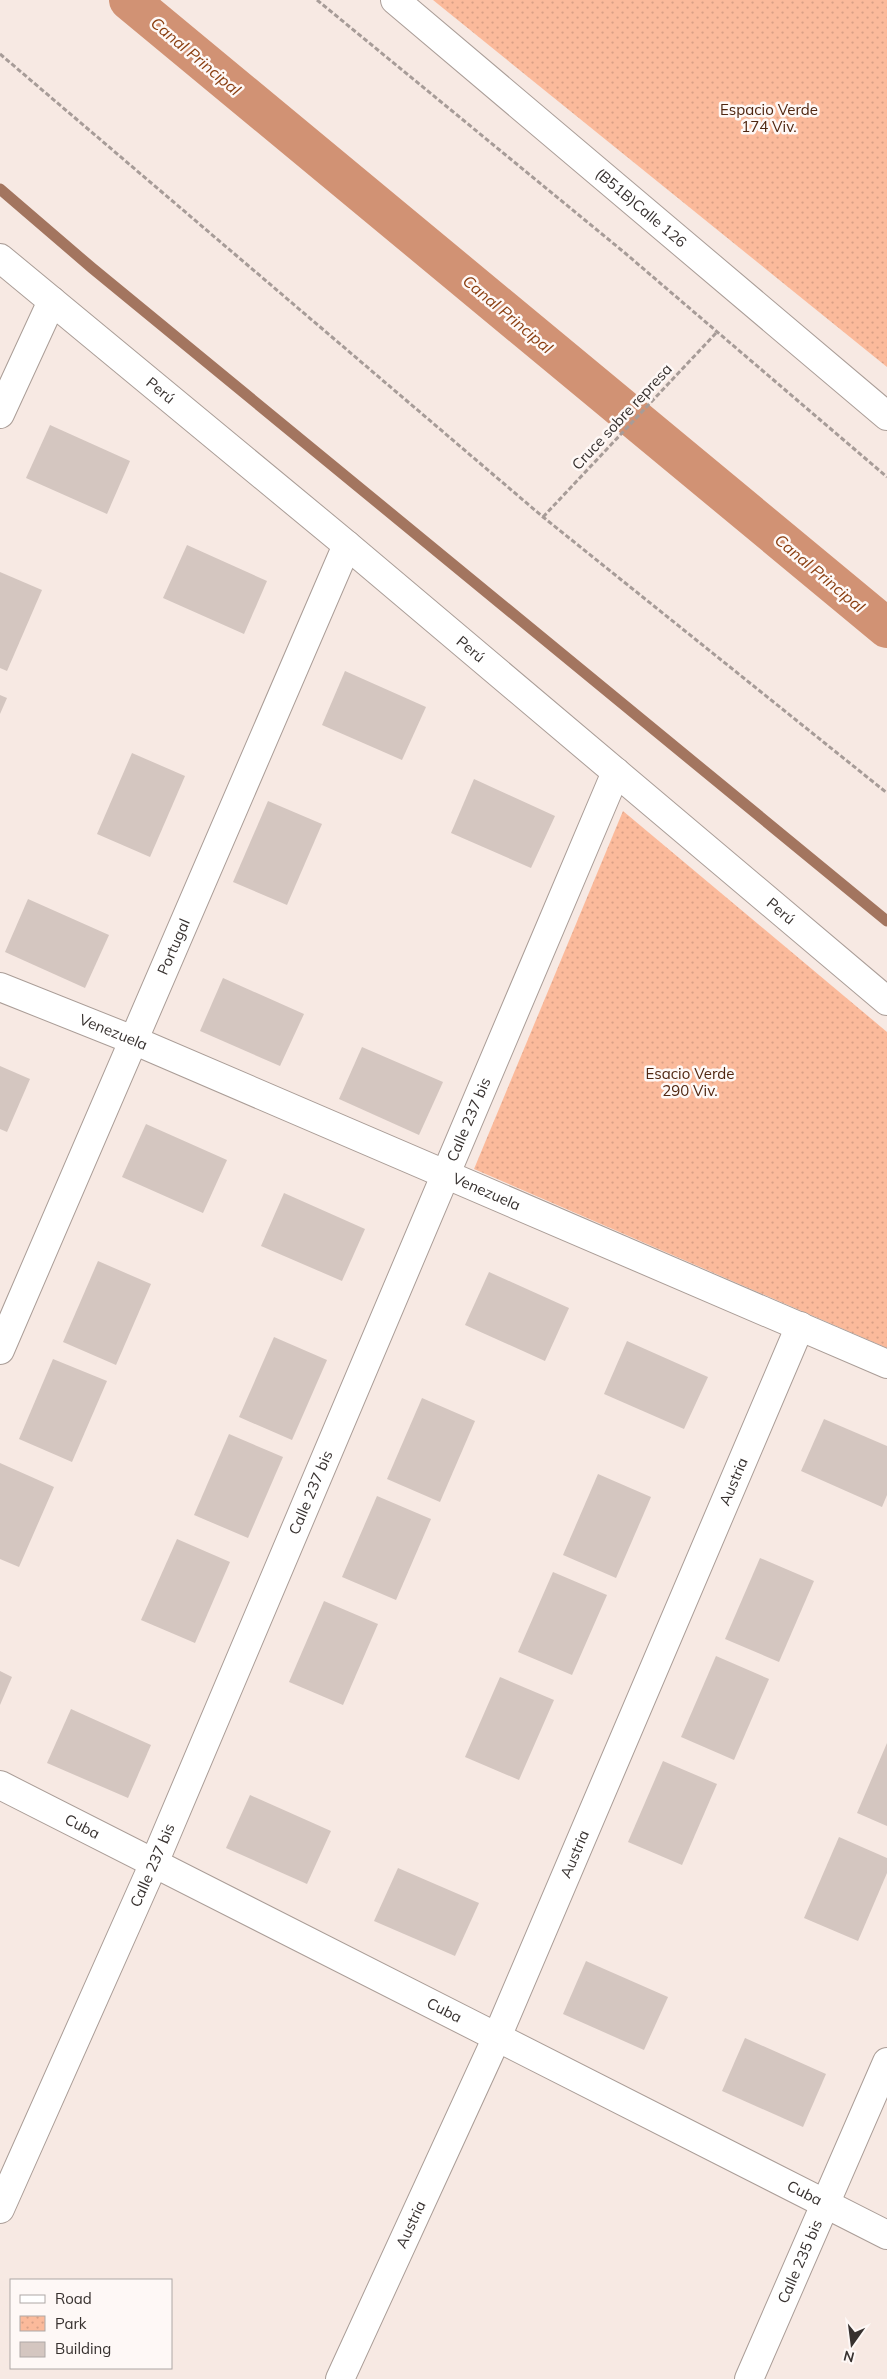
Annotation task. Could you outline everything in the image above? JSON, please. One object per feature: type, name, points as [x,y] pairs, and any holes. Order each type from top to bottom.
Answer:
[{"type":"street","name":"(B51B)Calle 126","points":[[395,0],[887,416]]},
{"type":"street","name":"Perú","points":[[0,258],[347,545],[887,1001]]},
{"type":"street","points":[[0,414],[52,300]]},
{"type":"street","name":"Portugal","points":[[0,1350],[347,545]]},
{"type":"street","name":"Calle 237 bis","points":[[0,2209],[154,1863],[616,772]]},
{"type":"street","name":"Venezuela","points":[[0,987],[133,1040],[887,1364]]},
{"type":"street","name":"Austria","points":[[340,2379],[497,2037],[800,1326]]},
{"type":"street","name":"Cuba","points":[[0,1785],[887,2235]]},
{"type":"street","name":"Calle 235 bis","points":[[748,2379],[887,2062]]},
{"type":"path","points":[[317,0],[618,247],[887,477]]},
{"type":"path","points":[[0,54],[543,517],[887,793]]},
{"type":"path","name":"Cruce sobre represa","points":[[543,517],[717,332]]},
{"type":"green space","name":"Espacio Verde 174 Viv.","points":[[433,0],[887,0],[887,367]]},
{"type":"green space","name":"Esacio Verde 290 Viv.","points":[[623,811],[887,1032],[887,1348],[474,1169]]},
{"type":"building","points":[[50,425],[130,461],[107,514],[26,478]]},
{"type":"building","points":[[187,545],[267,581],[244,634],[163,598]]},
{"type":"building","points":[[0,572],[42,590],[7,671],[0,668]]},
{"type":"building","points":[[345,671],[426,707],[402,760],[322,725]]},
{"type":"building","points":[[0,695],[7,698],[0,714]]},
{"type":"building","points":[[132,753],[185,776],[150,857],[97,834]]},
{"type":"building","points":[[474,779],[555,816],[531,868],[451,833]]},
{"type":"building","points":[[268,801],[322,824],[287,905],[233,882]]},
{"type":"building","points":[[28,899],[109,935],[85,988],[5,952]]},
{"type":"building","points":[[223,978],[304,1014],[280,1066],[200,1031]]},
{"type":"building","points":[[362,1047],[443,1082],[419,1135],[339,1099]]},
{"type":"building","points":[[0,1066],[30,1079],[7,1132],[0,1129]]},
{"type":"building","points":[[146,1124],[227,1160],[203,1213],[122,1177]]},
{"type":"building","points":[[284,1193],[365,1229],[342,1281],[261,1246]]},
{"type":"building","points":[[98,1261],[151,1284],[116,1365],[63,1342]]},
{"type":"building","points":[[489,1272],[569,1308],[545,1361],[465,1325]]},
{"type":"building","points":[[274,1337],[327,1360],[292,1440],[239,1417]]},
{"type":"building","points":[[627,1341],[708,1377],[684,1429],[604,1394]]},
{"type":"building","points":[[53,1359],[107,1381],[72,1462],[19,1439]]},
{"type":"building","points":[[422,1398],[475,1421],[440,1502],[387,1479]]},
{"type":"building","points":[[824,1419],[887,1446],[887,1495],[882,1507],[801,1471]]},
{"type":"building","points":[[229,1434],[283,1457],[248,1538],[194,1515]]},
{"type":"building","points":[[0,1463],[54,1487],[19,1567],[0,1559]]},
{"type":"building","points":[[598,1474],[651,1497],[616,1578],[563,1555]]},
{"type":"building","points":[[377,1496],[431,1519],[396,1600],[342,1577]]},
{"type":"building","points":[[177,1539],[230,1562],[195,1643],[141,1620]]},
{"type":"building","points":[[760,1558],[814,1581],[779,1662],[725,1639]]},
{"type":"building","points":[[553,1572],[607,1595],[572,1675],[518,1652]]},
{"type":"building","points":[[324,1601],[378,1624],[343,1705],[289,1682]]},
{"type":"building","points":[[716,1656],[769,1679],[734,1760],[681,1737]]},
{"type":"building","points":[[0,1671],[12,1677],[0,1705]]},
{"type":"building","points":[[500,1677],[554,1700],[519,1780],[465,1757]]},
{"type":"building","points":[[71,1709],[151,1745],[128,1798],[47,1763]]},
{"type":"building","points":[[887,1743],[887,1826],[857,1813]]},
{"type":"building","points":[[663,1761],[717,1784],[682,1865],[628,1842]]},
{"type":"building","points":[[250,1795],[331,1831],[307,1884],[226,1848]]},
{"type":"building","points":[[839,1837],[887,1858],[887,1873],[858,1941],[804,1918]]},
{"type":"building","points":[[398,1868],[479,1903],[455,1956],[374,1921]]},
{"type":"building","points":[[586,1961],[668,1997],[644,2050],[563,2014]]},
{"type":"building","points":[[745,2038],[826,2074],[803,2127],[722,2091]]},
{"type":"waterway","name":"Canal Principal","points":[[129,0],[887,628]]},
{"type":"waterway","points":[[0,189],[92,268],[887,921]]}]
